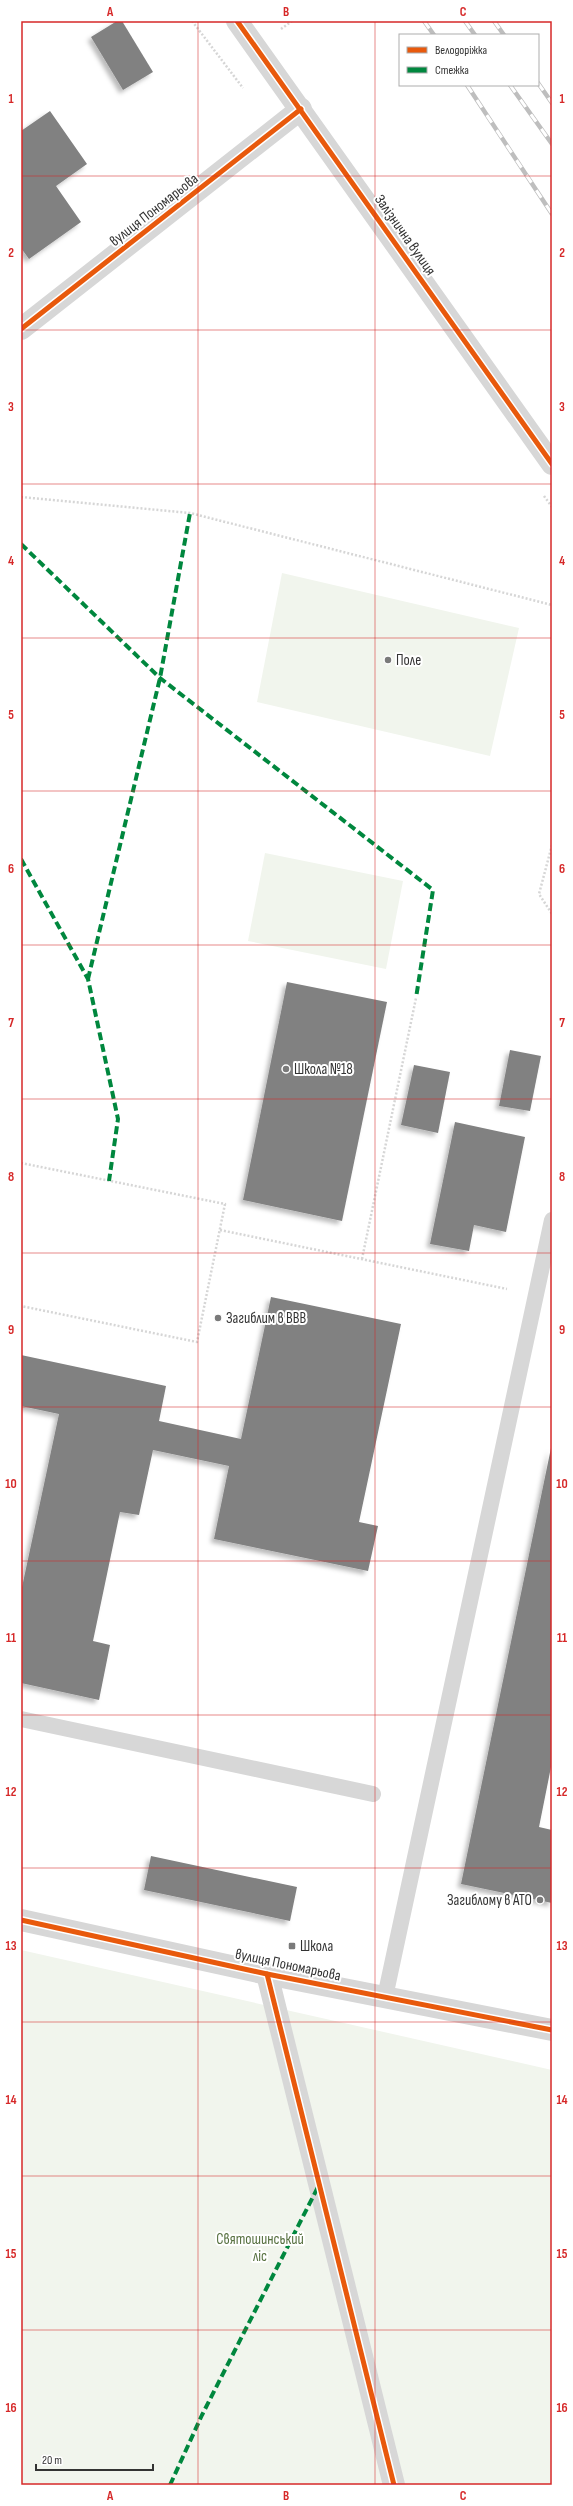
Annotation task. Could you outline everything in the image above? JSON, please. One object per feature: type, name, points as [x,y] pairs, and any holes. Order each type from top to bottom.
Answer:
[{"type":"street","name":"Залізнична вулиця","points":[[237,21],[552,464]]},
{"type":"street","name":"вулиця Пономарьова","points":[[21,329],[301,109]]},
{"type":"street","name":"вулиця Пономарьова","points":[[21,1920],[267,1974],[552,2030]]},
{"type":"street","points":[[267,1974],[394,2485]]},
{"type":"lane","points":[[385,1997],[535,1295],[552,1225]]},
{"type":"lane","points":[[21,1719],[372,1794]]},
{"type":"path","points":[[192,21],[274,130]]},
{"type":"path","points":[[21,497],[190,513],[552,605]]},
{"type":"path","points":[[552,845],[539,894],[552,914]]},
{"type":"path","points":[[362,1259],[416,998]]},
{"type":"path","points":[[21,1162],[225,1204],[197,1342],[21,1306]]},
{"type":"path","points":[[220,1230],[535,1295]]},
{"type":"green space","name":"Поле","points":[[282,573],[519,628],[490,756],[257,702]]},
{"type":"green space","points":[[265,853],[403,881],[386,969],[248,941]]},
{"type":"green space","name":"Святошинський ліс","points":[[21,1950],[552,2070],[552,2485],[21,2485]]},
{"type":"building","points":[[117,21],[122,21],[153,72],[123,90],[91,37]]},
{"type":"building","points":[[50,111],[87,164],[56,186],[81,222],[29,259],[21,248],[21,131]]},
{"type":"building","points":[[287,982],[387,1002],[342,1221],[243,1200]]},
{"type":"building","points":[[510,1050],[541,1056],[530,1111],[499,1106]]},
{"type":"building","points":[[414,1065],[450,1072],[438,1133],[401,1125]]},
{"type":"building","points":[[455,1122],[525,1137],[506,1232],[474,1225],[469,1251],[430,1244]]},
{"type":"building","points":[[271,1297],[401,1324],[359,1522],[378,1526],[368,1571],[214,1539],[229,1466],[153,1450],[139,1515],[120,1512],[93,1641],[110,1645],[99,1700],[21,1683],[21,1592],[59,1414],[21,1406],[21,1355],[166,1386],[159,1421],[241,1439]]},
{"type":"building","points":[[551,1448],[552,1762],[539,1827],[552,1830],[552,1903],[461,1884]]},
{"type":"building","points":[[151,1856],[297,1887],[290,1921],[144,1890]]},
{"type":"railway","points":[[424,21],[433,34]]},
{"type":"railway","points":[[465,21],[474,34]]},
{"type":"railway","points":[[494,21],[503,34]]},
{"type":"railway","points":[[539,84],[552,103]]},
{"type":"railway","points":[[468,86],[552,214]]},
{"type":"railway","points":[[511,86],[552,144]]},
{"type":"marked path","points":[[88,979],[160,678],[190,513]]},
{"type":"marked path","points":[[21,544],[160,678],[433,890],[416,998]]},
{"type":"marked path","points":[[21,859],[88,979],[118,1119],[109,1181]]},
{"type":"marked path","points":[[170,2485],[202,2415],[319,2185]]},
{"type":"cycle path","points":[[237,21],[552,464]]},
{"type":"cycle path","points":[[21,329],[301,109]]},
{"type":"cycle path","points":[[21,1920],[267,1974],[552,2030]]},
{"type":"cycle path","points":[[267,1974],[394,2485]]},
{"type":"place","name":"Поле","points":[[388,660]]},
{"type":"place","name":"Школа №18","points":[[286,1069]]},
{"type":"place","name":"Загиблим в ВВВ","points":[[218,1318]]},
{"type":"place","name":"Загиблому в АТО","points":[[540,1900]]},
{"type":"place","name":"Школа","points":[[292,1946]]}]
